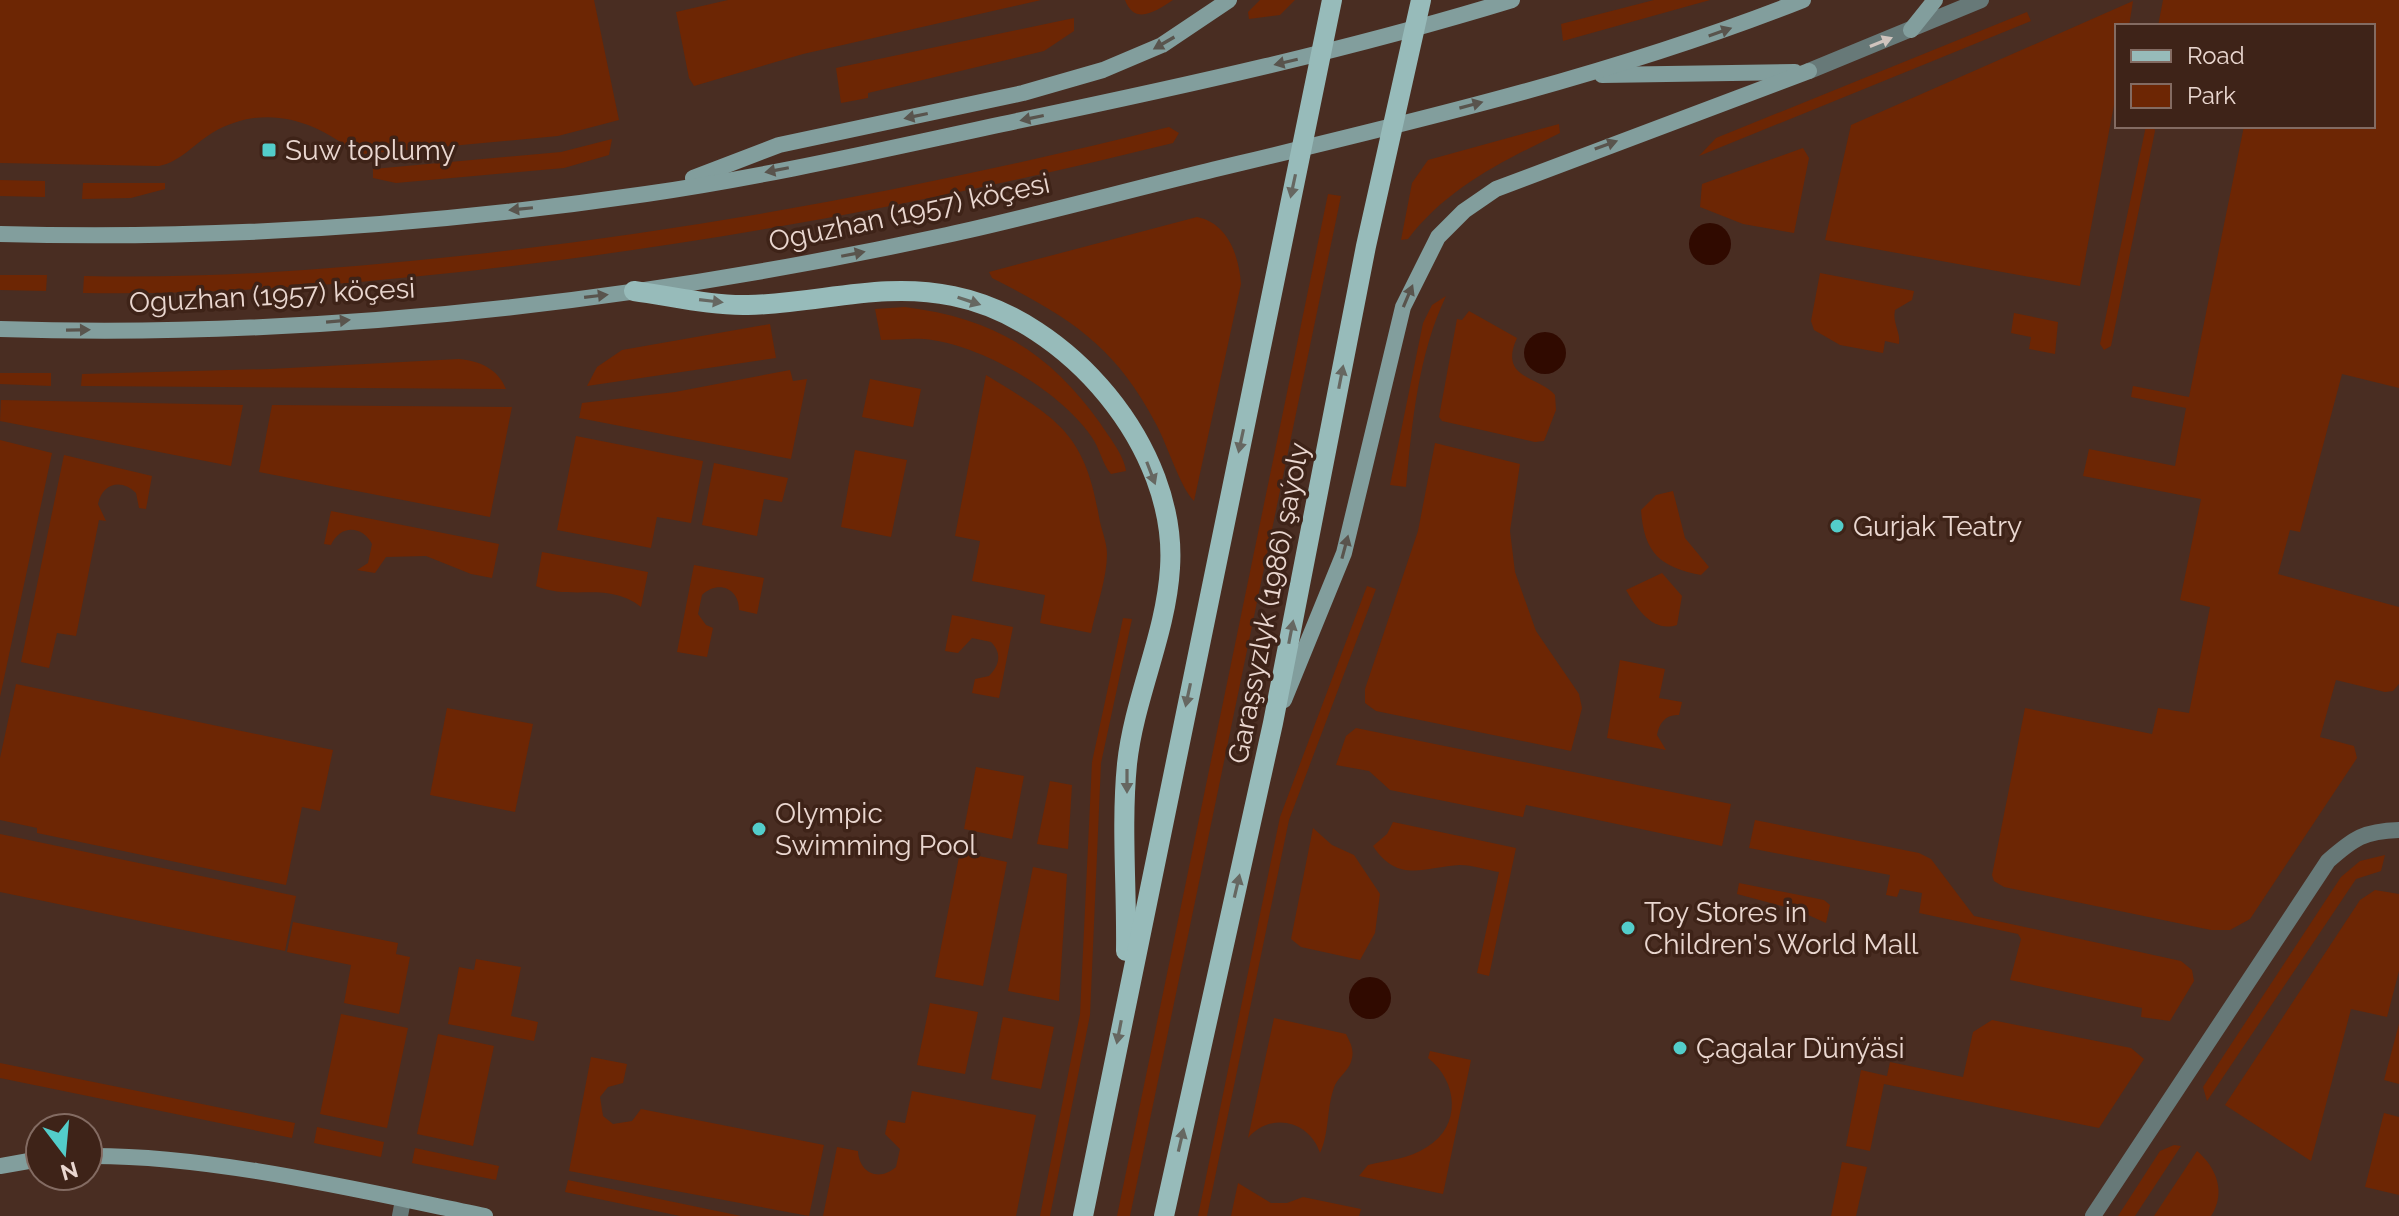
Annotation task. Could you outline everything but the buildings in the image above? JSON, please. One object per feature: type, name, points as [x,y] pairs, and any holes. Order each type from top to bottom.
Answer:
[{"type":"main road","points":[[651,193],[779,145],[1023,93],[1103,70],[1162,45],[1229,0]]},
{"type":"main road","name":"Garaşsyzlyk (1986) şaýoly","points":[[1083,1216],[1332,0]]},
{"type":"main road","name":"Garaşsyzlyk (1986) şaýoly","points":[[1164,1216],[1273,723],[1366,246],[1421,0]]},
{"type":"main road","points":[[0,234],[119,236],[391,223],[651,193],[879,151],[1320,54],[1416,30],[1512,0]]},
{"type":"main road","name":"Oguzhan (1957) köçesi","points":[[0,329],[295,325],[540,303],[634,291],[948,235],[1301,149],[1582,76],[1723,32],[1803,0]]},
{"type":"main road","points":[[1911,30],[1935,0]]},
{"type":"main road","points":[[1582,76],[1809,71]]},
{"type":"main road","points":[[1273,723],[1344,553],[1403,307],[1438,237],[1464,211],[1496,189],[1809,71]]},
{"type":"main road","points":[[634,291],[747,305],[850,292],[953,296],[1022,322],[1064,349],[1105,390],[1122,414],[1155,481],[1166,518],[1170,569],[1127,763],[1126,997]]},
{"type":"main road","points":[[104,1156],[138,1156],[402,1208],[485,1216]]},
{"type":"main road","points":[[0,1166],[24,1162]]},
{"type":"street","points":[[1809,71],[1981,0]]},
{"type":"street","points":[[2093,1216],[2328,861],[2348,843],[2370,830],[2399,830]]},
{"type":"green space","points":[[0,0],[594,0],[619,120],[558,136],[364,154],[356,153],[305,124],[269,117],[231,124],[212,133],[174,161],[159,166],[0,163]]},
{"type":"green space","points":[[728,0],[1041,0],[803,54],[694,86],[689,78],[676,12]]},
{"type":"green space","points":[[1125,0],[1173,0],[1153,12],[1140,14],[1134,13]]},
{"type":"green space","points":[[1260,0],[1295,0],[1280,15],[1249,19],[1248,12]]},
{"type":"green space","points":[[1654,0],[1710,0],[1563,41],[1561,24]]},
{"type":"green space","points":[[2163,0],[2399,0],[2399,388],[2342,374],[2300,532],[2290,530],[2278,574],[2399,607],[2399,684],[2393,691],[2385,692],[2336,680],[2320,737],[2354,746],[2357,758],[2250,919],[2230,930],[2211,930],[2004,887],[1994,881],[1992,875],[2025,708],[2152,734],[2158,708],[2189,713],[2210,607],[2180,600],[2201,499],[2083,476],[2089,449],[2175,466],[2186,408],[2131,397],[2133,386],[2189,397],[2244,128],[2375,128],[2375,24],[2158,24]]},
{"type":"green space","points":[[2133,1],[2129,24],[2115,24],[2115,100],[2080,286],[1825,240],[1851,125]]},
{"type":"green space","points":[[2027,12],[2031,21],[1699,156],[1716,138]]},
{"type":"green space","points":[[1074,18],[1074,31],[1044,51],[868,93],[868,98],[841,103],[836,68]]},
{"type":"green space","points":[[1559,124],[1560,133],[1478,177],[1441,204],[1408,239],[1401,240],[1412,183],[1428,160]]},
{"type":"green space","points":[[1169,127],[1179,133],[1173,143],[1085,164],[824,219],[648,248],[470,271],[325,285],[229,291],[83,293],[84,276],[181,276],[325,269],[469,255],[646,232],[908,186]]},
{"type":"green space","points":[[2146,128],[2154,128],[2111,346],[2104,350],[2100,344]]},
{"type":"green space","points":[[612,139],[609,155],[564,168],[396,183],[373,178],[373,169],[561,152]]},
{"type":"green space","points":[[1803,148],[1809,158],[1794,233],[1743,224],[1700,207],[1702,184]]},
{"type":"green space","points":[[0,180],[45,181],[45,197],[0,196]]},
{"type":"green space","points":[[83,183],[165,183],[165,189],[131,198],[82,199]]},
{"type":"green space","points":[[1328,194],[1341,196],[1130,1216],[1117,1216]]},
{"type":"green space","points":[[1197,217],[1217,226],[1230,242],[1238,263],[1241,284],[1194,501],[1160,432],[1124,373],[1088,336],[1044,306],[992,278],[989,272]]},
{"type":"green space","points":[[1820,273],[1914,291],[1912,300],[1895,310],[1899,344],[1885,341],[1883,353],[1840,345],[1814,330],[1811,321]]},
{"type":"green space","points":[[0,275],[47,275],[46,291],[0,290]]},
{"type":"green space","points":[[1446,296],[1423,365],[1406,487],[1390,485],[1423,323],[1432,305]]},
{"type":"green space","points":[[905,307],[965,320],[1016,342],[1039,358],[1081,398],[1119,452],[1126,471],[1111,474],[1094,441],[1077,419],[1039,386],[1016,372],[946,343],[919,339],[881,340],[875,309]]},
{"type":"green space","points":[[1469,311],[1517,338],[1513,351],[1516,369],[1555,395],[1556,410],[1544,441],[1535,442],[1442,421],[1439,417],[1457,319],[1462,320]]},
{"type":"green space","points":[[2014,313],[2058,322],[2055,354],[2029,349],[2031,337],[2011,333]]},
{"type":"green space","points":[[770,324],[776,358],[587,386],[597,367],[622,350]]},
{"type":"green space","points":[[459,359],[487,367],[498,376],[506,389],[81,386],[82,374],[270,369]]},
{"type":"green space","points":[[790,370],[793,381],[807,379],[791,459],[579,418],[582,403],[675,392]]},
{"type":"green space","points":[[0,373],[51,373],[51,386],[0,384]]},
{"type":"green space","points":[[986,375],[1049,416],[1076,446],[1085,465],[1107,554],[1091,633],[1040,623],[1045,595],[972,581],[980,541],[955,536]]},
{"type":"green space","points":[[870,379],[921,389],[913,427],[862,417]]},
{"type":"green space","points":[[1,400],[243,405],[231,466],[0,421]]},
{"type":"green space","points":[[272,405],[512,407],[490,517],[259,472]]},
{"type":"green space","points":[[576,436],[703,461],[691,523],[657,517],[651,548],[557,530]]},
{"type":"green space","points":[[0,440],[52,453],[0,697]]},
{"type":"green space","points":[[1435,443],[1520,464],[1510,531],[1515,572],[1536,631],[1579,694],[1582,708],[1571,751],[1376,711],[1365,703],[1365,689],[1418,531]]},
{"type":"green space","points":[[855,450],[907,460],[891,537],[841,527]]},
{"type":"green space","points":[[64,455],[152,476],[146,509],[139,508],[136,493],[124,486],[113,485],[100,497],[98,504],[106,521],[99,520],[76,636],[57,633],[49,668],[21,662]]},
{"type":"green space","points":[[714,463],[788,478],[782,502],[764,499],[757,536],[702,525]]},
{"type":"green space","points":[[1673,491],[1685,538],[1709,567],[1701,575],[1665,562],[1650,547],[1646,537],[1641,510],[1656,495]]},
{"type":"green space","points":[[331,511],[499,544],[492,578],[471,574],[426,556],[386,557],[375,573],[357,570],[368,563],[372,544],[363,533],[351,530],[340,534],[331,545],[324,544]]},
{"type":"green space","points":[[542,552],[648,572],[641,607],[616,595],[563,592],[536,586]]},
{"type":"green space","points":[[694,565],[764,578],[757,614],[739,610],[732,592],[721,587],[702,595],[698,614],[706,625],[713,628],[707,657],[677,652]]},
{"type":"green space","points":[[1662,573],[1682,596],[1677,625],[1668,627],[1647,618],[1626,590]]},
{"type":"green space","points":[[1367,586],[1376,589],[1289,820],[1207,1216],[1198,1216],[1280,817]]},
{"type":"green space","points":[[952,615],[1013,627],[999,698],[972,693],[975,679],[989,676],[996,668],[998,655],[991,642],[972,638],[958,653],[945,651]]},
{"type":"green space","points":[[1123,618],[1132,619],[1101,763],[1090,1015],[1050,1216],[1040,1216],[1080,1014],[1092,762]]},
{"type":"green space","points":[[1620,660],[1665,669],[1659,698],[1682,702],[1679,715],[1667,718],[1658,731],[1657,735],[1666,750],[1607,738]]},
{"type":"green space","points":[[16,684],[333,750],[320,811],[302,807],[286,885],[37,833],[37,828],[0,820],[0,758]]},
{"type":"green space","points":[[447,708],[533,724],[515,812],[430,795]]},
{"type":"green space","points":[[1356,728],[1731,804],[1722,846],[1526,805],[1523,817],[1390,790],[1369,771],[1336,765],[1346,736]]},
{"type":"green space","points":[[976,767],[1024,776],[1012,839],[964,829]]},
{"type":"green space","points":[[1050,781],[1072,785],[1068,849],[1037,844]]},
{"type":"green space","points":[[1755,820],[1919,853],[1931,859],[1974,916],[2181,961],[2192,970],[2194,981],[2170,1021],[2141,1017],[2142,1008],[2010,980],[2021,939],[2018,934],[1919,913],[1922,893],[1900,889],[1897,897],[1886,895],[1890,875],[1749,848]]},
{"type":"green space","points":[[1393,822],[1516,848],[1489,976],[1477,973],[1499,872],[1465,865],[1412,870],[1392,865],[1373,846],[1387,834]]},
{"type":"green space","points":[[1313,828],[1332,845],[1354,855],[1380,894],[1375,933],[1360,960],[1301,947],[1291,939]]},
{"type":"green space","points":[[0,834],[296,896],[285,951],[0,892]]},
{"type":"green space","points":[[960,852],[1007,862],[983,986],[935,977]]},
{"type":"green space","points":[[2385,855],[2381,871],[2356,879],[2207,1101],[2203,1087],[2341,877],[2360,861]]},
{"type":"green space","points":[[1033,867],[1067,874],[1059,1001],[1008,991]]},
{"type":"green space","points":[[1739,883],[1824,900],[1830,905],[1826,923],[1797,910],[1737,894]]},
{"type":"green space","points":[[2375,890],[2399,894],[2399,971],[2387,1017],[2351,1009],[2311,1161],[2225,1105],[2360,900]]},
{"type":"green space","points":[[293,922],[398,943],[396,954],[410,957],[399,1014],[344,1003],[351,965],[287,952]]},
{"type":"green space","points":[[476,959],[521,967],[511,1016],[538,1022],[534,1041],[448,1024],[459,967],[474,970]]},
{"type":"green space","points":[[930,1003],[978,1012],[965,1074],[917,1065]]},
{"type":"green space","points":[[341,1014],[408,1028],[387,1128],[320,1114]]},
{"type":"green space","points":[[1003,1017],[1054,1027],[1041,1089],[991,1079]]},
{"type":"green space","points":[[1274,1018],[1346,1034],[1351,1046],[1351,1062],[1332,1093],[1320,1153],[1308,1133],[1289,1123],[1268,1124],[1248,1138]]},
{"type":"green space","points":[[1992,1020],[2131,1048],[2144,1059],[2099,1128],[1884,1084],[1870,1151],[1846,1146],[1861,1070],[1887,1076],[1890,1062],[1963,1077],[1973,1032]]},
{"type":"green space","points":[[2399,1024],[2399,1084],[2384,1080]]},
{"type":"green space","points":[[438,1034],[494,1046],[473,1146],[417,1134]]},
{"type":"green space","points":[[1430,1051],[1471,1060],[1443,1194],[1359,1176],[1368,1165],[1420,1151],[1438,1138],[1446,1127],[1451,1116],[1450,1091],[1438,1068],[1428,1058]]},
{"type":"green space","points":[[591,1057],[627,1064],[623,1083],[608,1087],[600,1097],[603,1116],[613,1124],[632,1121],[641,1109],[824,1145],[809,1216],[569,1171]]},
{"type":"green space","points":[[0,1063],[295,1123],[292,1138],[0,1078]]},
{"type":"green space","points":[[912,1091],[1036,1115],[1016,1216],[823,1216],[837,1147],[858,1151],[862,1165],[871,1173],[883,1174],[896,1167],[900,1149],[885,1134],[888,1120],[905,1123]]},
{"type":"green space","points":[[2384,1113],[2399,1117],[2399,1195],[2365,1187]]},
{"type":"green space","points":[[317,1127],[384,1142],[381,1157],[314,1143]]},
{"type":"green space","points":[[2174,1145],[2181,1146],[2135,1216],[2118,1216],[2160,1151]]},
{"type":"green space","points":[[415,1148],[499,1166],[496,1180],[412,1163]]},
{"type":"green space","points":[[2197,1151],[2210,1165],[2217,1181],[2218,1199],[2211,1216],[2154,1216]]},
{"type":"green space","points":[[1842,1162],[1867,1167],[1856,1216],[1831,1216]]},
{"type":"green space","points":[[568,1180],[741,1216],[680,1216],[565,1192]]},
{"type":"green space","points":[[1238,1183],[1271,1203],[1287,1203],[1303,1197],[1361,1209],[1359,1216],[1231,1216]]},
{"type":"shaded area","points":[[1710,223],[1725,229],[1731,244],[1725,259],[1710,265],[1695,259],[1689,244],[1695,229]]},
{"type":"shaded area","points":[[1545,332],[1560,338],[1566,353],[1560,368],[1545,374],[1530,368],[1524,353],[1530,338]]},
{"type":"shaded area","points":[[1370,977],[1385,983],[1391,998],[1385,1013],[1370,1019],[1355,1013],[1349,998],[1355,983]]},
{"type":"place","name":"Suw toplumy","points":[[269,150]]},
{"type":"place","name":"Gurjak Teatry","points":[[1837,526]]},
{"type":"place","name":"Olympic Swimming Pool","points":[[759,829]]},
{"type":"place","name":"Toy Stores in Children's World Mall","points":[[1628,928]]},
{"type":"place","name":"Çagalar Dünýäsi","points":[[1680,1048]]}]
